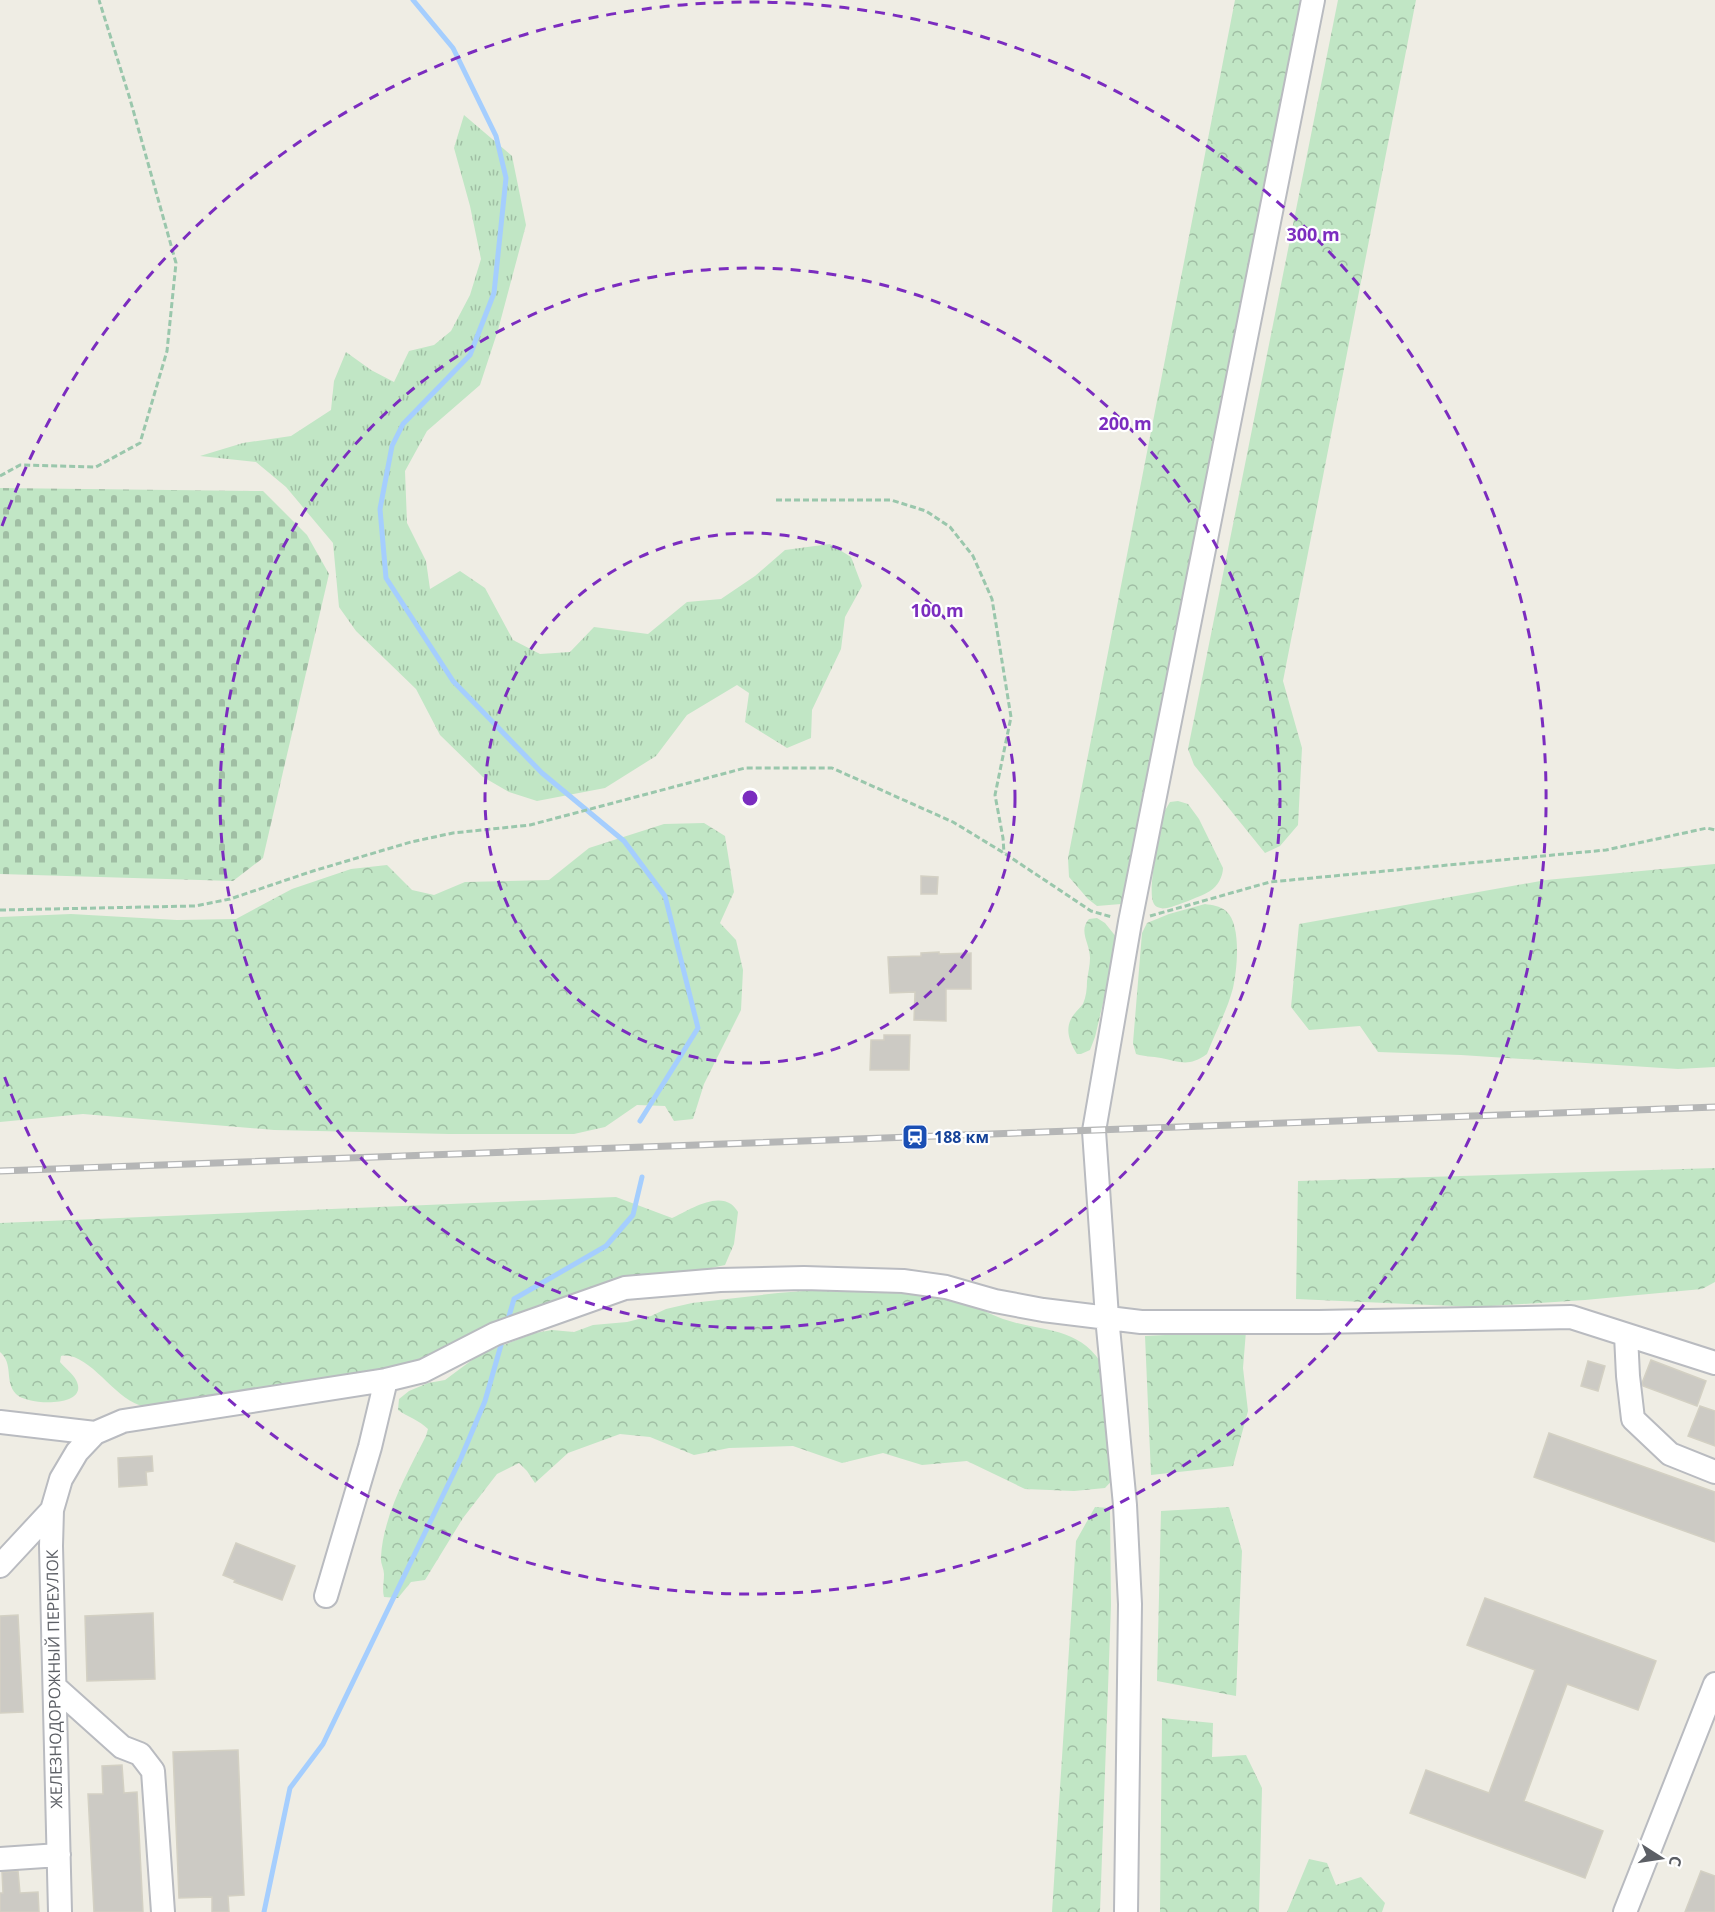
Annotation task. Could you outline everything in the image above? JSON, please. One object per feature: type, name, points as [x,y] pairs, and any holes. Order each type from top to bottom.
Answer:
[{"type":"street","points":[[1126,1912],[1130,1604],[1125,1505],[1107,1317],[1094,1131],[1130,922],[1313,0]]},
{"type":"street","points":[[0,1422],[95,1433],[123,1421],[386,1380],[423,1371],[495,1334],[625,1288],[720,1280],[804,1278],[903,1281],[946,1287],[995,1301],[1043,1310],[1141,1322],[1571,1317],[1715,1363]]},
{"type":"street","points":[[1626,1335],[1633,1419],[1670,1454],[1715,1472]]},
{"type":"street","points":[[326,1596],[370,1447],[386,1380]]},
{"type":"street","name":"ЖЕЛЕЗНОДОРОЖНЫЙ ПЕРЕУЛОК","points":[[60,1912],[52,1510],[61,1479],[77,1452],[95,1433]]},
{"type":"street","points":[[0,1566],[52,1510]]},
{"type":"street","points":[[1625,1912],[1715,1684]]},
{"type":"street","points":[[55,1687],[122,1747],[140,1754],[153,1771],[163,1912]]},
{"type":"street","points":[[0,1859],[58,1855]]},
{"type":"path","points":[[2,474],[20,465],[96,467],[140,443],[167,351],[176,263],[99,0]]},
{"type":"path","points":[[776,500],[891,500],[926,511],[950,527],[974,556],[992,599],[1011,717],[995,795],[1004,853]]},
{"type":"path","points":[[0,910],[195,906],[230,899],[411,842],[453,833],[530,825],[745,768],[832,768],[953,822],[1091,911],[1130,922],[1270,882],[1606,850],[1707,828],[1715,830]]},
{"type":"green space","points":[[1235,0],[1305,0],[1130,893],[1121,904],[1097,906],[1069,877],[1068,858]]},
{"type":"green space","points":[[1338,0],[1416,0],[1283,681],[1302,748],[1298,825],[1280,846],[1265,853],[1194,765],[1188,749]]},
{"type":"green space","points":[[464,115],[512,156],[526,225],[498,330],[480,385],[427,431],[405,471],[407,523],[426,561],[430,589],[460,571],[485,588],[513,640],[540,654],[570,652],[594,627],[648,634],[687,602],[721,599],[755,576],[785,550],[830,544],[851,557],[862,586],[845,617],[841,649],[812,710],[811,738],[787,748],[745,722],[749,693],[737,685],[687,715],[656,756],[605,788],[537,801],[509,792],[483,777],[440,735],[416,689],[356,631],[339,607],[333,543],[286,487],[256,462],[200,456],[243,443],[291,436],[331,410],[334,381],[346,352],[371,370],[394,382],[409,351],[434,345],[451,331],[470,295],[481,259],[470,206],[454,148]]},
{"type":"green space","points":[[0,488],[263,491],[307,535],[329,574],[263,858],[233,881],[0,874]]},
{"type":"green space","points":[[1178,801],[1188,804],[1199,819],[1223,871],[1218,884],[1210,891],[1182,903],[1162,908],[1155,905],[1152,897],[1155,860],[1164,812],[1170,802]]},
{"type":"green space","points":[[704,823],[725,836],[734,892],[720,923],[736,940],[743,970],[741,1010],[704,1084],[693,1119],[674,1121],[665,1106],[637,1105],[605,1127],[574,1134],[274,1130],[83,1114],[0,1122],[0,917],[71,914],[177,920],[236,919],[292,889],[351,869],[387,865],[412,890],[434,895],[465,882],[549,880],[589,848],[664,824]]},
{"type":"green space","points":[[1715,864],[1715,1067],[1678,1069],[1378,1052],[1360,1026],[1309,1030],[1291,1007],[1299,924],[1546,880]]},
{"type":"green space","points":[[1205,904],[1221,908],[1231,917],[1237,948],[1233,988],[1207,1054],[1195,1061],[1179,1062],[1136,1054],[1133,1043],[1142,933],[1147,923]]},
{"type":"green space","points":[[1097,918],[1105,923],[1117,938],[1116,948],[1095,1037],[1090,1050],[1077,1054],[1070,1041],[1068,1028],[1072,1017],[1083,1004],[1086,993],[1090,953],[1084,933],[1086,924],[1089,919]]},
{"type":"green space","points":[[1715,1168],[1715,1282],[1702,1289],[1476,1307],[1296,1299],[1298,1181]]},
{"type":"green space","points":[[616,1197],[672,1218],[709,1202],[724,1201],[731,1204],[738,1212],[734,1244],[725,1265],[702,1270],[621,1279],[419,1364],[153,1408],[141,1406],[129,1400],[91,1367],[71,1356],[61,1356],[60,1362],[76,1380],[78,1389],[74,1396],[56,1402],[32,1401],[22,1398],[12,1389],[7,1362],[0,1352],[0,1223]]},
{"type":"green space","points":[[841,1288],[898,1292],[957,1300],[998,1317],[1058,1332],[1083,1344],[1095,1354],[1105,1369],[1116,1476],[1105,1488],[1074,1491],[1025,1489],[967,1461],[922,1465],[883,1453],[842,1463],[793,1446],[729,1448],[694,1455],[650,1437],[620,1434],[568,1453],[535,1483],[519,1463],[497,1474],[463,1518],[425,1580],[411,1582],[398,1598],[384,1597],[384,1572],[381,1559],[386,1526],[428,1429],[398,1410],[399,1399],[409,1391],[428,1383],[445,1380],[480,1354],[535,1333],[552,1330],[574,1332],[593,1325],[627,1322],[692,1303]]},
{"type":"green space","points":[[1246,1331],[1243,1368],[1248,1411],[1233,1466],[1151,1475],[1145,1336]]},
{"type":"green space","points":[[1095,1507],[1110,1508],[1111,1605],[1100,1912],[1052,1912],[1076,1541]]},
{"type":"green space","points":[[1229,1507],[1242,1551],[1236,1696],[1157,1681],[1161,1511]]},
{"type":"green space","points":[[1162,1718],[1213,1723],[1212,1757],[1246,1755],[1262,1788],[1259,1912],[1160,1912]]},
{"type":"green space","points":[[1309,1859],[1327,1863],[1336,1885],[1361,1877],[1385,1903],[1382,1912],[1287,1912]]},
{"type":"building","points":[[921,876],[938,877],[937,894],[921,894]]},
{"type":"building","points":[[939,952],[939,954],[971,953],[971,989],[946,989],[946,1021],[914,1020],[915,992],[890,993],[888,957],[921,956],[921,953]]},
{"type":"building","points":[[884,1035],[910,1035],[909,1070],[870,1070],[871,1040],[884,1040]]},
{"type":"building","points":[[1651,1360],[1706,1381],[1697,1406],[1643,1386],[1642,1383]]},
{"type":"building","points":[[1588,1361],[1605,1366],[1598,1391],[1581,1386]]},
{"type":"building","points":[[1700,1406],[1715,1411],[1715,1446],[1688,1436]]},
{"type":"building","points":[[1549,1433],[1715,1492],[1715,1542],[1534,1477]]},
{"type":"building","points":[[152,1456],[153,1471],[146,1472],[147,1485],[119,1487],[118,1458]]},
{"type":"building","points":[[236,1543],[295,1566],[282,1600],[234,1582],[235,1580],[223,1575]]},
{"type":"building","points":[[1485,1598],[1656,1661],[1638,1710],[1567,1684],[1524,1801],[1603,1831],[1585,1878],[1410,1813],[1426,1770],[1489,1793],[1535,1670],[1467,1645]]},
{"type":"building","points":[[153,1613],[155,1679],[87,1681],[85,1616]]},
{"type":"building","points":[[18,1615],[23,1712],[0,1713],[0,1616]]},
{"type":"building","points":[[238,1750],[244,1895],[228,1896],[229,1912],[212,1912],[212,1897],[179,1898],[173,1752]]},
{"type":"building","points":[[122,1765],[124,1793],[137,1792],[143,1912],[94,1912],[88,1794],[103,1794],[102,1766]]},
{"type":"building","points":[[18,1871],[20,1893],[38,1892],[39,1912],[0,1912],[0,1893],[3,1893],[2,1872]]},
{"type":"building","points":[[1701,1871],[1715,1876],[1715,1912],[1685,1912]]},
{"type":"waterway","points":[[413,0],[453,48],[496,136],[506,178],[494,293],[470,355],[403,424],[392,446],[380,509],[386,578],[453,681],[542,773],[624,841],[665,896],[698,1028],[640,1121]]},
{"type":"waterway","points":[[507,1323],[514,1299],[606,1246],[633,1215],[642,1177]]},
{"type":"waterway","points":[[264,1912],[290,1788],[323,1744],[461,1458],[485,1401],[503,1338]]},
{"type":"railway","points":[[0,1171],[1715,1107]]},
{"type":"place","name":"188 км","points":[[915,1137]]}]
